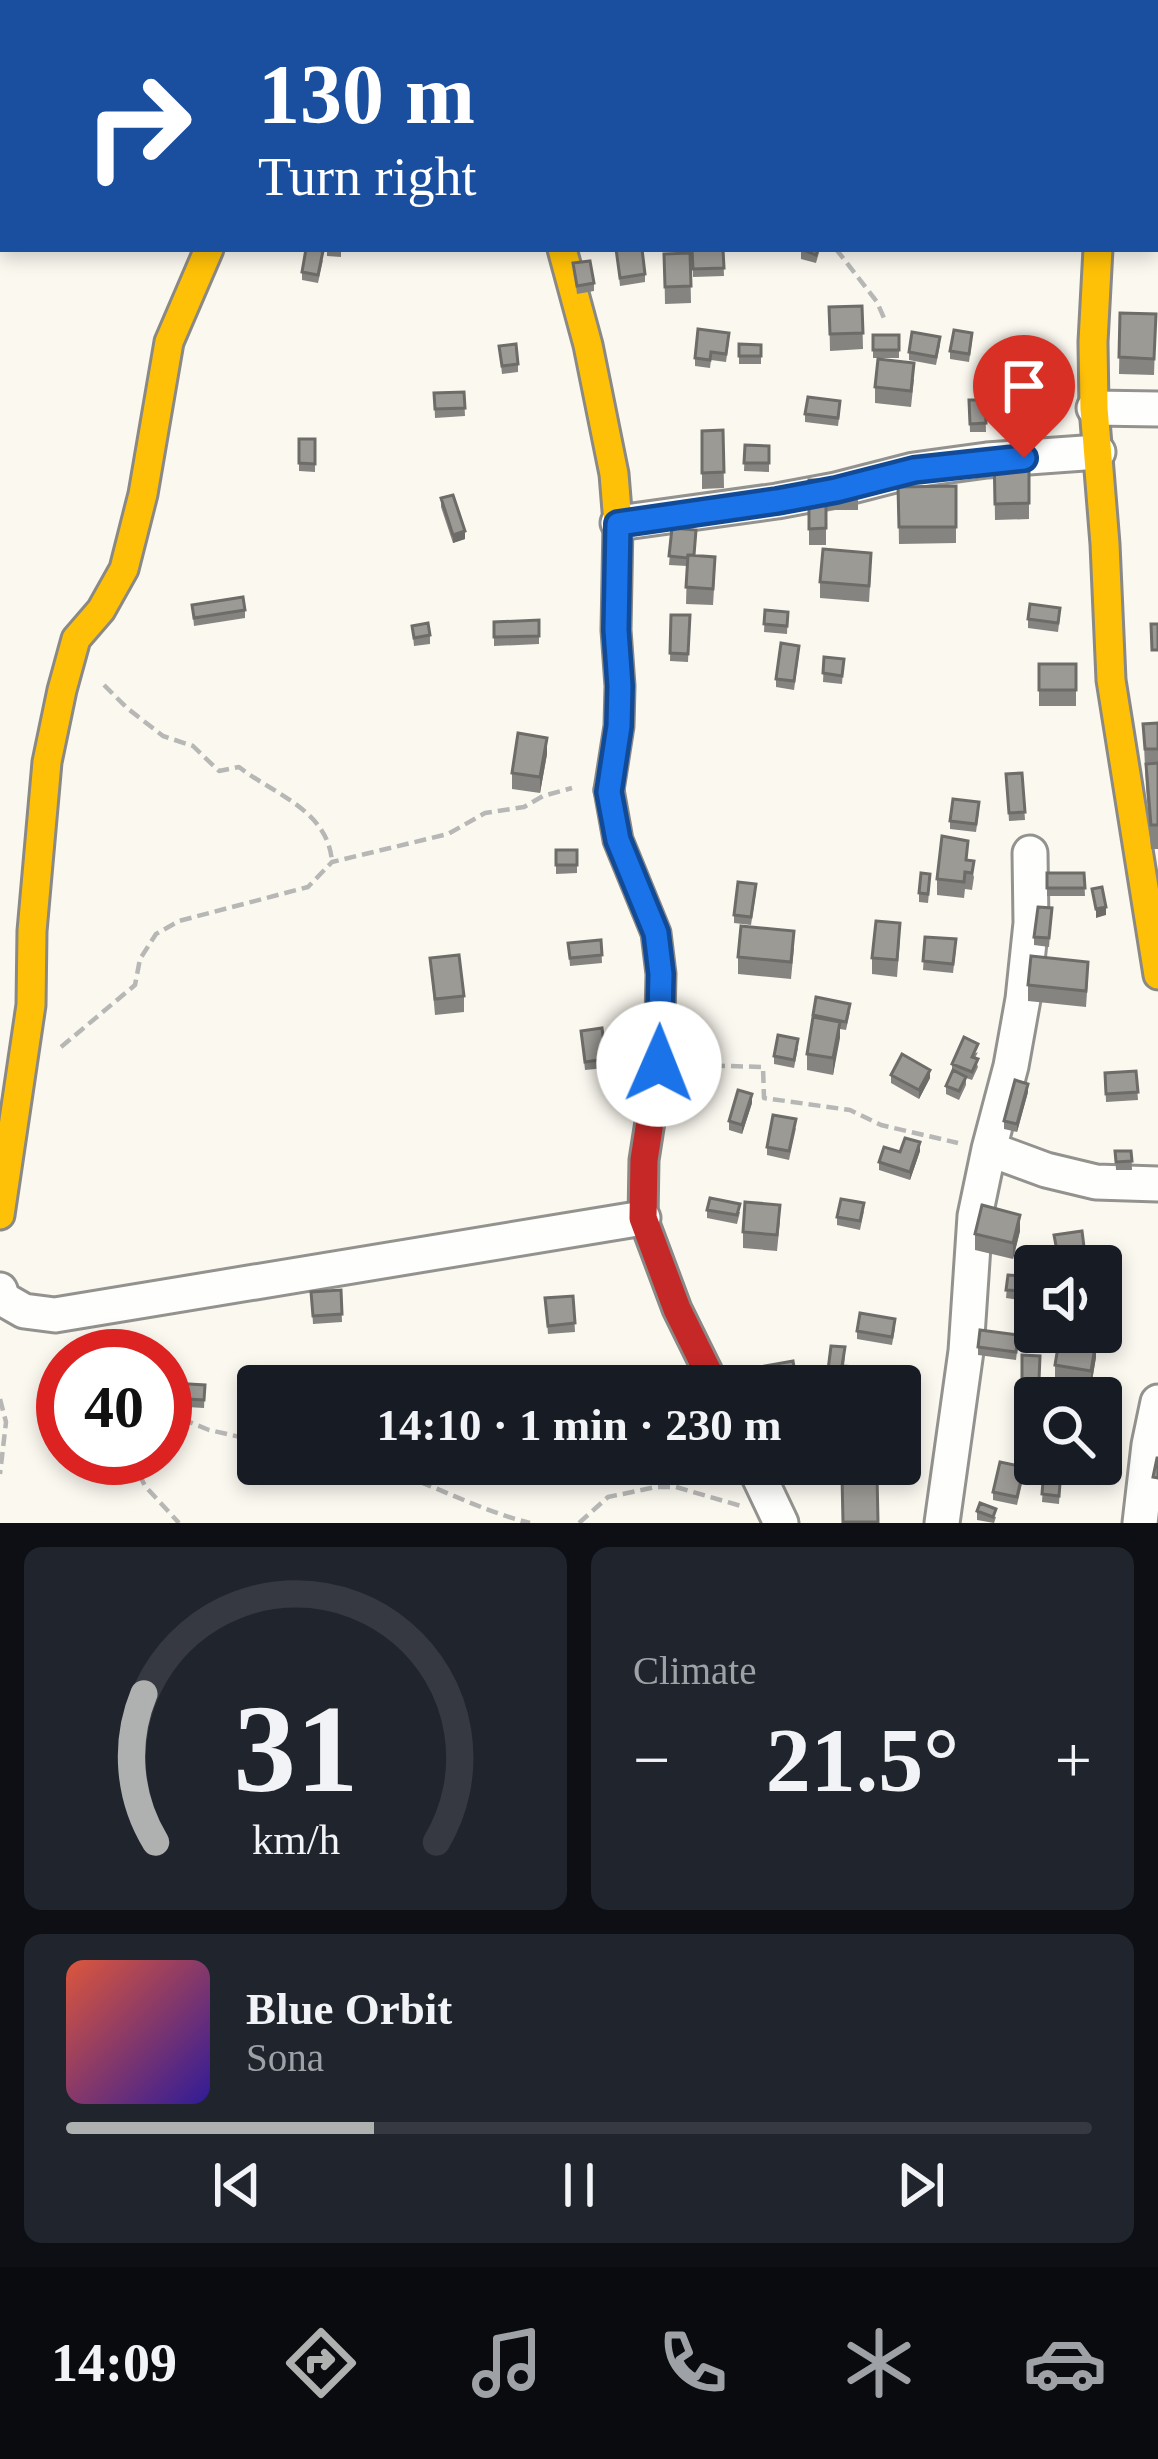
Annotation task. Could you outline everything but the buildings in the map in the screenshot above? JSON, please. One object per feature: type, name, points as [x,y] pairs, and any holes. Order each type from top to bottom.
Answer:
[{"type":"street","points":[[0,1215],[31,1005],[32,931],[47,762],[62,690],[76,639],[101,610],[124,569],[143,494],[169,341],[208,252]]},
{"type":"street","points":[[563,252],[610,453],[618,524],[619,726],[609,792],[618,840],[656,933],[661,974],[659,1064],[644,1160],[643,1218],[677,1309],[705,1365]]},
{"type":"street","points":[[1098,252],[1094,408],[1111,680],[1158,975]]},
{"type":"street","points":[[1094,408],[1158,409]]},
{"type":"street","points":[[618,524],[777,501],[914,470],[1098,452]]},
{"type":"street","points":[[943,1523],[966,1351],[975,1216],[1023,999],[1031,923],[1030,853]]},
{"type":"street","points":[[989,1149],[1096,1182],[1158,1184]]},
{"type":"street","points":[[0,1290],[3,1299],[23,1311],[55,1315],[643,1218]]},
{"type":"street","points":[[1140,1523],[1158,1402]]},
{"type":"street","points":[[763,1485],[781,1522]]},
{"type":"path","points":[[838,252],[884,318]]},
{"type":"path","points":[[102,683],[163,736],[193,746],[219,771],[239,767],[303,809],[316,820],[331,846],[332,862]]},
{"type":"path","points":[[20,1082],[135,985],[140,959],[156,934],[179,920],[308,887],[332,862],[448,834],[485,813],[524,807],[543,796],[575,788],[609,792]]},
{"type":"path","points":[[659,1064],[764,1067],[764,1098],[850,1110],[880,1125],[989,1149]]},
{"type":"path","points":[[0,1399],[6,1422],[0,1474]]},
{"type":"path","points":[[192,1423],[237,1436]]},
{"type":"path","points":[[144,1485],[179,1523]]},
{"type":"path","points":[[428,1485],[492,1514],[530,1523]]},
{"type":"path","points":[[579,1523],[608,1497],[656,1486],[676,1487],[781,1522]]},
{"type":"traffic: slow","points":[[0,1215],[31,1005],[32,931],[47,762],[62,690],[76,639],[101,610],[124,569],[143,494],[169,342],[208,252]]},
{"type":"traffic: slow","points":[[563,252],[588,345],[614,474],[620,686],[609,790]]},
{"type":"traffic: slow","points":[[1098,252],[1094,408],[1111,680],[1158,975]]},
{"type":"traffic: jam","points":[[609,790],[618,840],[656,933],[661,974],[659,1064],[644,1160],[643,1218],[677,1309],[705,1365]]},
{"type":"route","points":[[659,1064],[661,974],[656,933],[618,840],[609,792],[619,726],[618,524],[777,501],[914,470],[1024,458]]}]
